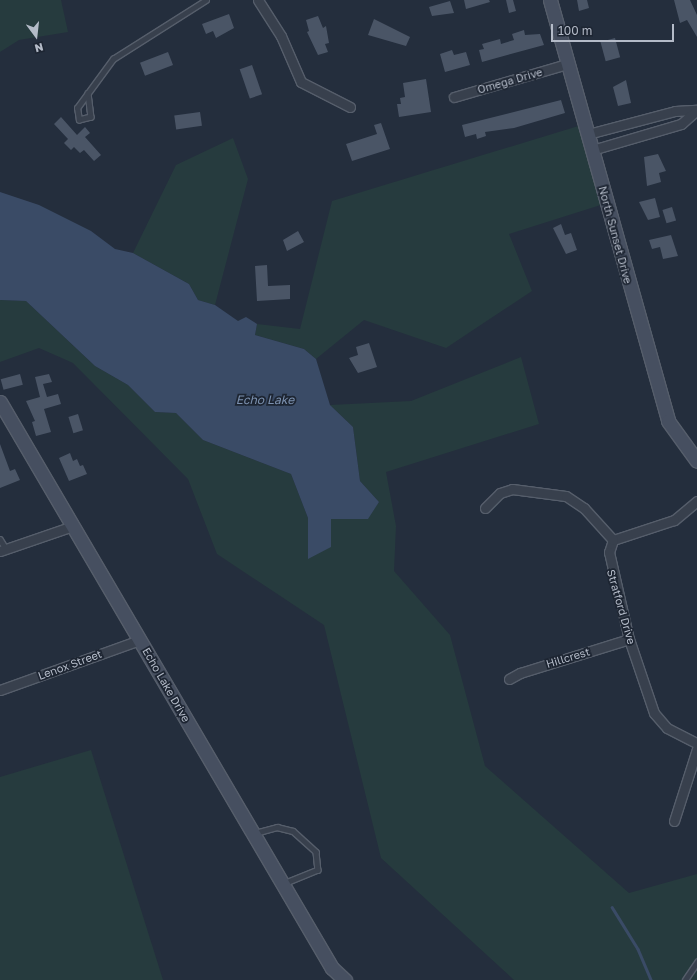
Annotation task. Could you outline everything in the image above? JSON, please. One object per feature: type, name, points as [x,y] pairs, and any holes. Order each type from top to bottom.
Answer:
[{"type":"street","points":[[258,0],[281,36],[301,82],[350,107]]},
{"type":"street","name":"North Sunset Drive","points":[[550,0],[668,421],[697,461]]},
{"type":"street","name":"Omega Drive","points":[[454,97],[567,64]]},
{"type":"street","points":[[588,134],[675,111],[696,111]]},
{"type":"street","points":[[592,150],[681,124],[696,111]]},
{"type":"street","name":"Echo Lake Drive","points":[[0,402],[332,968],[345,980]]},
{"type":"street","points":[[485,508],[500,493],[512,489],[566,496],[584,508],[613,540],[674,520],[697,501]]},
{"type":"street","points":[[3,550],[73,526]]},
{"type":"street","name":"Stratford Drive","points":[[613,540],[609,562],[629,639],[654,713],[668,728],[697,743]]},
{"type":"street","name":"Hillcrest","points":[[509,679],[520,673],[629,639]]},
{"type":"street","name":"Lenox Street","points":[[0,690],[140,640]]},
{"type":"street","points":[[674,821],[697,749]]},
{"type":"lane","points":[[88,93],[91,117],[79,120],[76,108],[113,59],[206,0]]},
{"type":"lane","points":[[0,539],[3,550]]},
{"type":"lane","points":[[253,834],[277,827],[293,831],[316,852],[318,870],[282,884]]},
{"type":"lane","points":[[685,980],[697,962]]},
{"type":"green space","points":[[0,0],[61,0],[68,32],[19,40],[0,52]]},
{"type":"green space","points":[[585,124],[607,203],[509,234],[532,291],[446,348],[364,320],[316,359],[304,349],[255,335],[257,324],[300,329],[332,201]]},
{"type":"green space","points":[[233,138],[248,179],[215,305],[198,300],[189,284],[133,253],[176,165]]},
{"type":"green space","points":[[0,300],[26,301],[95,366],[128,385],[155,412],[176,413],[203,440],[291,474],[308,518],[308,558],[331,519],[367,519],[379,502],[360,481],[353,427],[330,405],[411,401],[521,357],[539,424],[386,472],[396,526],[394,571],[450,635],[485,766],[629,893],[697,874],[697,980],[514,980],[381,858],[324,625],[217,554],[188,479],[73,363],[39,348],[0,362]]},
{"type":"green space","points":[[91,750],[163,980],[0,980],[0,777]]},
{"type":"water","name":"Echo Lake","points":[[0,192],[39,205],[91,231],[115,249],[133,253],[189,284],[198,300],[215,305],[238,321],[246,317],[257,324],[255,335],[304,349],[316,359],[330,405],[353,427],[360,481],[379,502],[368,519],[331,519],[331,547],[308,559],[308,518],[291,474],[203,440],[176,413],[155,412],[128,385],[95,366],[26,301],[0,300]]},
{"type":"building","points":[[464,0],[489,0],[490,2],[466,9]]},
{"type":"building","points":[[506,0],[513,0],[516,11],[509,13]]},
{"type":"building","points":[[577,0],[587,0],[589,8],[579,11]]},
{"type":"building","points":[[674,0],[690,0],[697,15],[697,37],[687,20],[680,23]]},
{"type":"building","points":[[450,1],[454,13],[432,16],[429,7]]},
{"type":"building","points":[[229,14],[234,28],[216,38],[213,31],[206,34],[202,24]]},
{"type":"building","points":[[318,16],[323,28],[326,26],[329,43],[325,44],[328,52],[318,55],[307,32],[309,31],[306,20]]},
{"type":"building","points":[[374,19],[410,37],[406,46],[368,35]]},
{"type":"building","points":[[524,30],[525,35],[540,34],[544,45],[482,62],[479,50],[484,49],[482,44],[500,39],[501,44],[514,40],[512,34]]},
{"type":"building","points":[[615,38],[620,57],[606,61],[601,42]]},
{"type":"building","points":[[452,50],[454,55],[466,52],[470,65],[445,72],[440,54]]},
{"type":"building","points":[[168,52],[173,65],[145,76],[140,63]]},
{"type":"building","points":[[252,65],[262,94],[250,99],[240,69]]},
{"type":"building","points":[[426,79],[431,112],[399,117],[397,104],[401,104],[400,98],[405,97],[403,83]]},
{"type":"building","points":[[626,80],[631,103],[618,106],[613,87]]},
{"type":"building","points":[[561,100],[565,113],[514,128],[485,132],[486,136],[477,139],[476,134],[465,137],[462,125]]},
{"type":"building","points":[[200,112],[202,126],[176,129],[174,116]]},
{"type":"building","points":[[61,117],[77,135],[85,127],[90,133],[85,137],[101,155],[94,161],[84,150],[80,153],[74,147],[71,150],[64,143],[68,139],[54,124]]},
{"type":"building","points":[[381,123],[390,149],[352,161],[346,144],[377,134],[374,125]]},
{"type":"building","points":[[658,154],[666,171],[659,173],[661,182],[647,186],[644,157]]},
{"type":"building","points":[[655,198],[660,217],[648,220],[639,202]]},
{"type":"building","points":[[672,207],[676,220],[667,223],[662,210]]},
{"type":"building","points":[[561,224],[565,235],[571,233],[577,250],[566,254],[553,228]]},
{"type":"building","points":[[298,231],[304,242],[287,251],[283,240]]},
{"type":"building","points":[[671,235],[678,256],[663,259],[660,247],[652,249],[649,240]]},
{"type":"building","points":[[267,265],[268,286],[290,285],[290,299],[257,301],[255,266]]},
{"type":"building","points":[[369,343],[377,367],[358,373],[349,358],[358,355],[356,347]]},
{"type":"building","points":[[20,374],[23,385],[4,390],[1,379]]},
{"type":"building","points":[[49,374],[52,382],[43,384],[47,397],[58,394],[61,404],[44,409],[51,432],[36,436],[32,422],[35,421],[26,401],[40,397],[35,377]]},
{"type":"building","points":[[78,414],[83,430],[73,433],[68,417]]},
{"type":"building","points":[[0,444],[10,471],[15,469],[20,480],[0,488]]},
{"type":"building","points":[[70,453],[73,461],[77,459],[80,466],[83,465],[87,474],[69,481],[59,458]]},
{"type":"waterway","points":[[612,907],[638,949],[651,980]]}]
